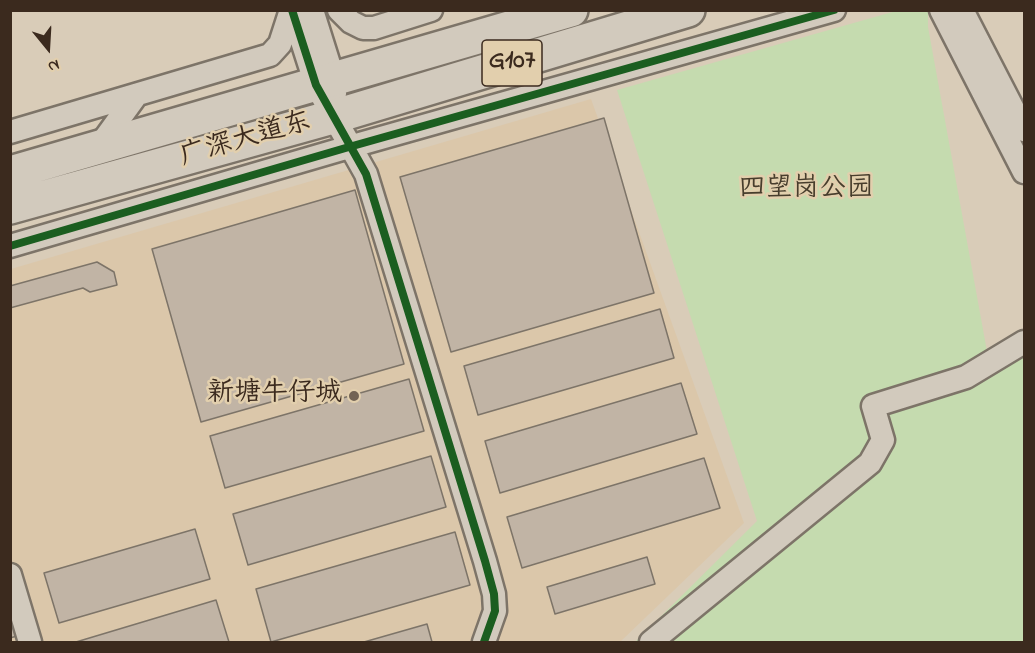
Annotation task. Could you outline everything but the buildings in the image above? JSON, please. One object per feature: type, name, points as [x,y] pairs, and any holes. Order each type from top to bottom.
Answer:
[{"type":"highway","name":"广深大道东","points":[[10,173],[571,10]]},
{"type":"highway","name":"广深大道东","points":[[10,207],[336,116],[688,10]]},
{"type":"street","points":[[292,10],[325,82],[349,147],[366,174],[492,584],[495,611],[484,642]]},
{"type":"street","points":[[10,132],[135,97],[270,55],[280,44],[292,10]]},
{"type":"street","points":[[312,10],[325,82]]},
{"type":"street","points":[[339,10],[351,22],[363,28],[374,28],[431,10]]},
{"type":"street","points":[[10,246],[349,147],[834,10]]},
{"type":"street","points":[[941,10],[1024,172]]},
{"type":"street","points":[[962,10],[1024,130]]},
{"type":"street","points":[[98,148],[135,97]]},
{"type":"street","points":[[651,642],[870,463],[883,440],[873,406],[966,377],[1024,342]]},
{"type":"street","points":[[10,575],[30,642]]},
{"type":"shaded area","name":"新塘牛仔城","points":[[591,99],[744,523],[620,642],[11,642],[11,269]]},
{"type":"green space","name":"四望岗公园","points":[[896,11],[928,11],[928,27],[990,368],[1024,345],[1024,642],[635,642],[757,521],[617,90]]},
{"type":"cycle path","points":[[292,10],[316,85],[366,174],[485,561],[494,594],[495,611],[484,642]]},
{"type":"cycle path","points":[[10,246],[349,147],[834,10]]},
{"type":"place","name":"新塘牛仔城","points":[[354,396]]}]
